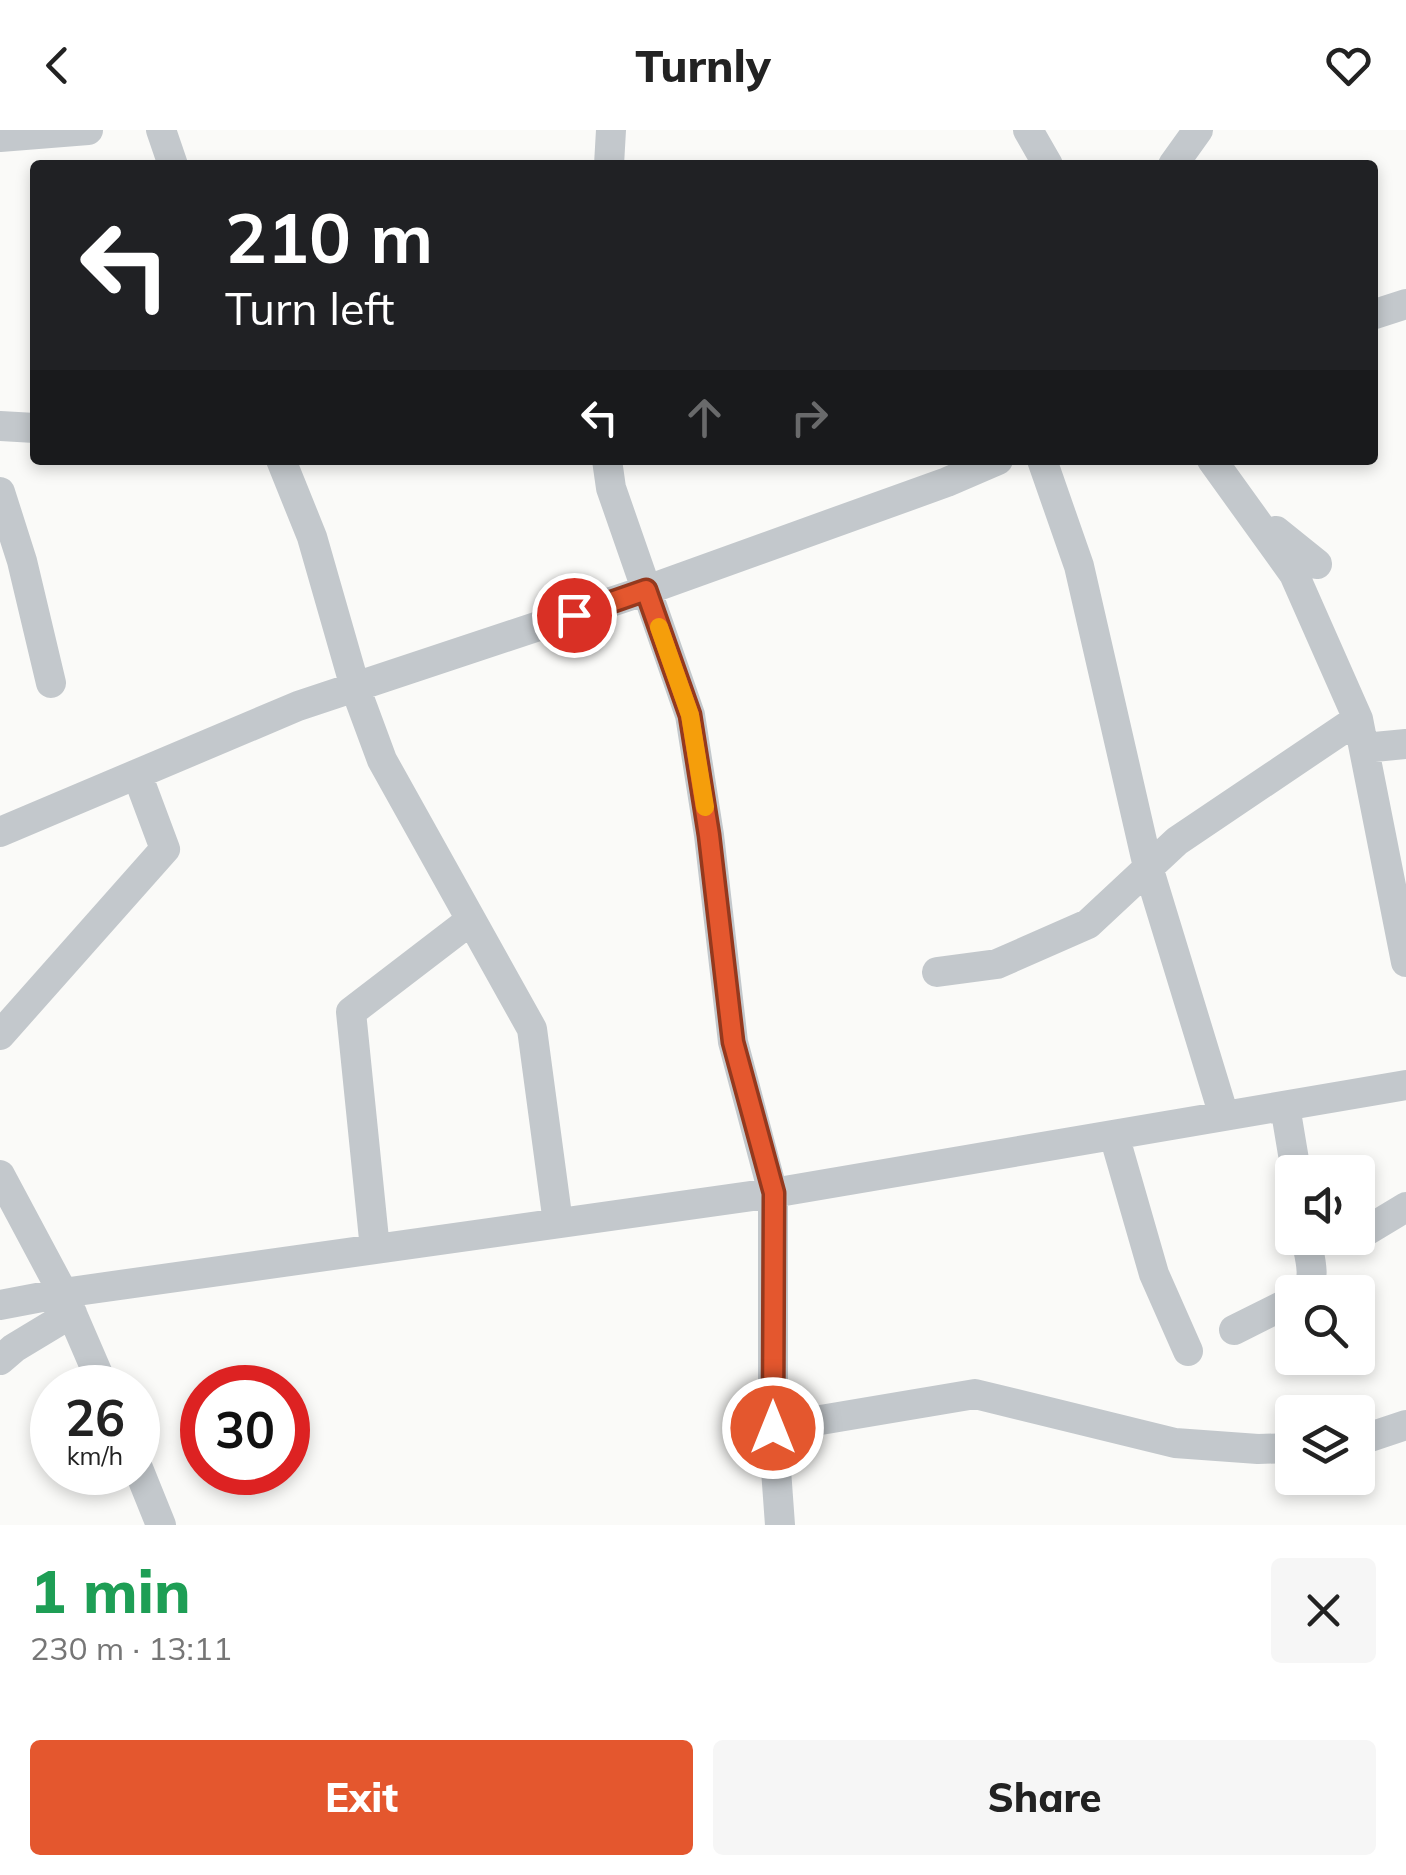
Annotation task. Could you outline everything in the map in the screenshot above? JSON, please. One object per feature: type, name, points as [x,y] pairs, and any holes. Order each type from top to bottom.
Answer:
[{"type":"street","points":[[0,137],[88,130]]},
{"type":"street","points":[[160,130],[171,160]]},
{"type":"street","points":[[609,160],[611,130]]},
{"type":"street","points":[[1028,130],[1045,160]]},
{"type":"street","points":[[1177,160],[1198,130]]},
{"type":"street","points":[[1378,313],[1406,304]]},
{"type":"street","points":[[0,426],[30,428]]},
{"type":"street","points":[[284,465],[312,537],[355,687],[382,760],[532,1029],[558,1223]]},
{"type":"street","points":[[608,465],[611,488],[690,715],[709,835],[733,1042],[774,1193],[773,1428],[780,1525]]},
{"type":"street","points":[[0,832],[298,706],[646,590],[986,465]]},
{"type":"street","points":[[1044,465],[1079,566],[1148,867],[1224,1116]]},
{"type":"street","points":[[1216,465],[1294,574],[1361,734],[1406,962]]},
{"type":"street","points":[[0,492],[22,561],[50,683]]},
{"type":"street","points":[[1246,506],[1317,564]]},
{"type":"street","points":[[936,972],[997,964],[1088,924],[1176,841],[1361,734],[1406,744]]},
{"type":"street","points":[[0,1036],[165,849],[137,774]]},
{"type":"street","points":[[375,1249],[351,1012],[471,920]]},
{"type":"street","points":[[0,1305],[68,1303],[375,1249],[774,1193],[1406,1086]]},
{"type":"street","points":[[1286,1106],[1293,1155]]},
{"type":"street","points":[[1114,1135],[1154,1274],[1188,1351]]},
{"type":"street","points":[[0,1175],[68,1303],[94,1365]]},
{"type":"street","points":[[1375,1226],[1406,1208]]},
{"type":"street","points":[[0,1360],[68,1303]]},
{"type":"street","points":[[1234,1330],[1275,1310]]},
{"type":"street","points":[[773,1428],[976,1394],[1174,1443],[1275,1447]]},
{"type":"street","points":[[1375,1436],[1406,1426]]},
{"type":"street","points":[[149,1495],[162,1525]]},
{"type":"slow traffic","points":[[659,627],[690,715],[705,807]]},
{"type":"route","points":[[574,615],[646,590],[690,715],[709,835],[733,1042],[774,1193],[773,1428]]}]
